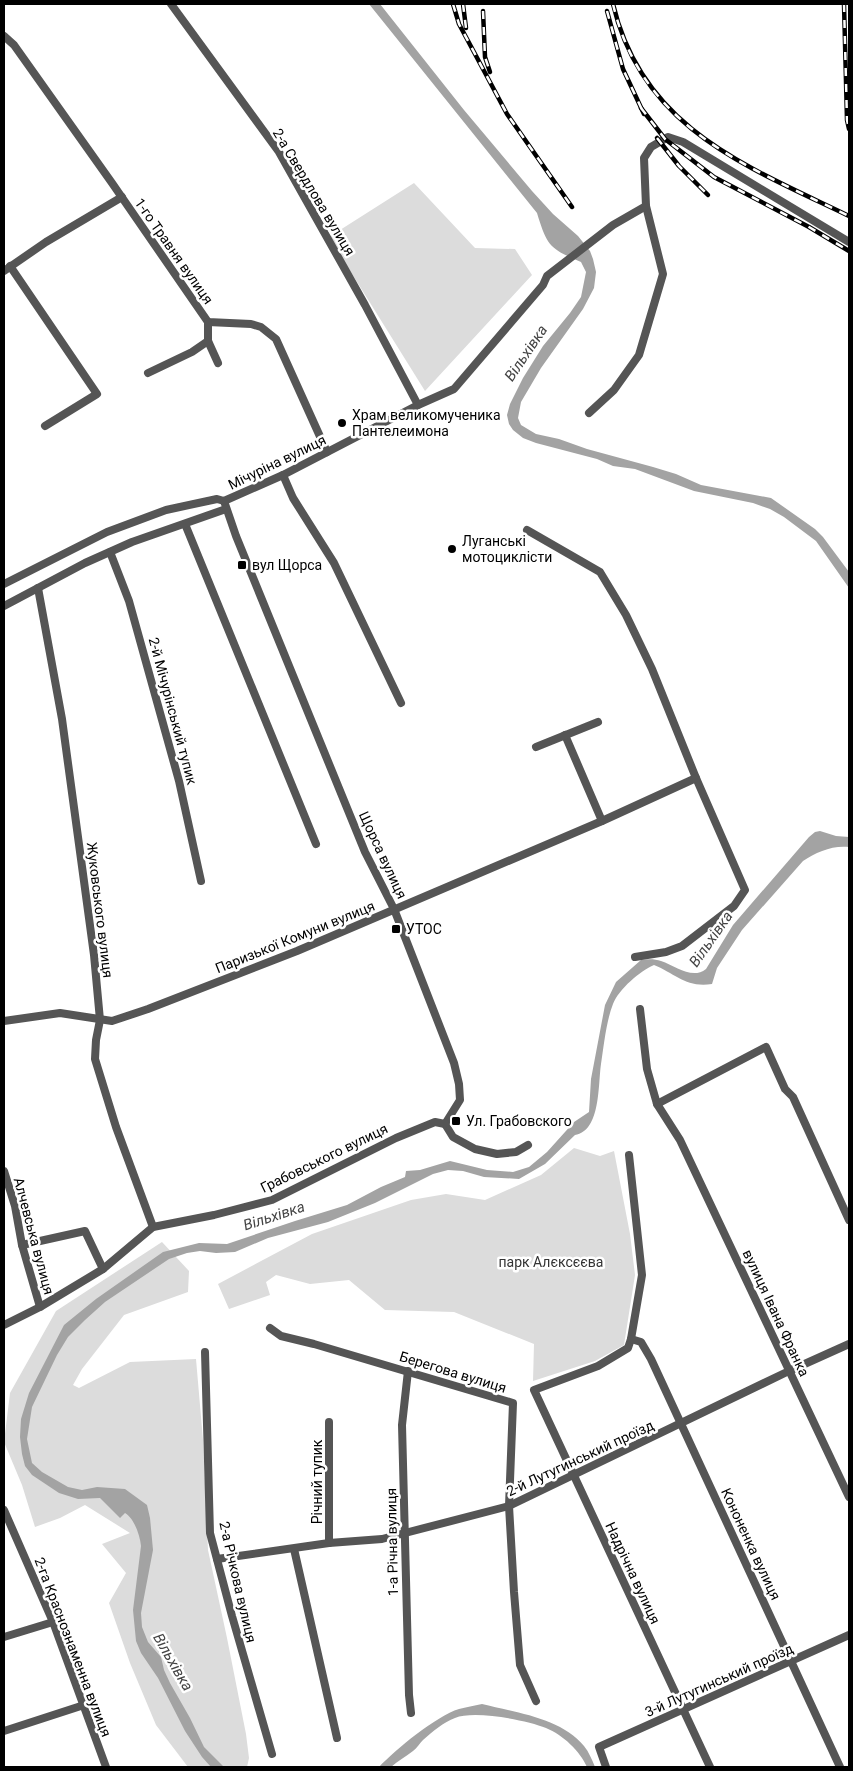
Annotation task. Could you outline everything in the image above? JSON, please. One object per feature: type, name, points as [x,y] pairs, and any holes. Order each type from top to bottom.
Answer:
[{"type":"street","name":"2-а Свердлова вулиця","points":[[171,4],[279,152],[365,305],[418,405]]},
{"type":"street","name":"1-го Травня вулиця","points":[[4,36],[14,45],[208,322],[252,324],[261,327],[276,339],[327,452]]},
{"type":"street","points":[[589,413],[614,390],[639,355],[663,274],[646,206],[644,158],[651,147],[668,137],[683,142],[849,242]]},
{"type":"street","points":[[45,426],[97,394],[7,268],[46,242],[88,219],[122,197]]},
{"type":"street","name":"Мічуріна вулиця","points":[[4,606],[85,562],[132,542],[185,524],[225,505],[418,405],[454,389],[543,285],[547,276],[613,225],[646,206]]},
{"type":"street","points":[[208,322],[208,341],[218,363]]},
{"type":"street","points":[[148,373],[192,352],[208,341]]},
{"type":"street","points":[[282,475],[293,498],[334,563],[401,704]]},
{"type":"street","name":"Мічуріна вулиця","points":[[4,584],[107,532],[158,513],[217,499],[225,505]]},
{"type":"street","name":"Щорса вулиця","points":[[225,505],[365,852],[394,909],[454,1063],[459,1084],[460,1100],[445,1124]]},
{"type":"street","points":[[185,524],[316,844]]},
{"type":"street","points":[[527,530],[600,572],[626,615],[652,669],[696,778],[745,890],[734,906],[682,946],[666,952],[635,957]]},
{"type":"street","name":"2-й Мічурінський тупик","points":[[110,552],[129,601],[177,772],[201,881]]},
{"type":"street","name":"Жуковського вулиця","points":[[38,588],[62,719],[94,955],[100,1020],[95,1059],[116,1127],[153,1227]]},
{"type":"street","points":[[536,747],[598,722]]},
{"type":"street","points":[[565,735],[602,821]]},
{"type":"street","name":"Паризької Комуни вулиця","points":[[4,1021],[60,1013],[112,1021],[148,1009],[297,951],[602,821],[696,778]]},
{"type":"street","name":"вулиця Івана Франка","points":[[640,1009],[647,1069],[657,1104],[680,1140],[849,1497]]},
{"type":"street","points":[[657,1104],[766,1047],[785,1089],[793,1097],[849,1220]]},
{"type":"street","name":"Грабовського вулиця","points":[[4,1324],[40,1307],[103,1269],[153,1227],[214,1215],[272,1200],[396,1138],[435,1122],[445,1124]]},
{"type":"street","points":[[445,1124],[452,1137],[475,1149],[497,1154],[516,1152],[528,1145]]},
{"type":"street","points":[[629,1155],[642,1275],[632,1338]]},
{"type":"street","name":"Алчевська вулиця","points":[[4,1171],[15,1206],[22,1245],[40,1307]]},
{"type":"street","points":[[22,1245],[86,1231],[103,1269]]},
{"type":"street","name":"Берегова вулиця","points":[[270,1328],[282,1336],[513,1403],[509,1506],[520,1666],[536,1701]]},
{"type":"street","name":"Надрічна вулиця","points":[[632,1338],[628,1348],[598,1366],[534,1390],[710,1767]]},
{"type":"street","name":"Кононенка вулиця","points":[[632,1338],[641,1342],[681,1423],[840,1767]]},
{"type":"street","name":"2-й Лутугинський проїзд","points":[[217,1559],[329,1543],[382,1539],[509,1506],[849,1344]]},
{"type":"street","name":"2-а Річкова вулиця","points":[[205,1352],[210,1533],[234,1625],[272,1754]]},
{"type":"street","name":"1-а Річна вулиця","points":[[408,1371],[402,1426],[411,1713]]},
{"type":"street","name":"Річний тупик","points":[[329,1422],[329,1543]]},
{"type":"street","name":"2-га Краснознаменна вулиця","points":[[4,1510],[6,1523],[53,1622],[106,1767]]},
{"type":"street","points":[[294,1549],[337,1738]]},
{"type":"street","points":[[4,1637],[53,1622]]},
{"type":"street","name":"3-й Лутугинський проїзд","points":[[606,1767],[600,1747],[849,1635]]},
{"type":"street","points":[[4,1732],[84,1705]]},
{"type":"green space","points":[[414,183],[475,248],[515,249],[532,275],[425,391],[329,237]]},
{"type":"green space","name":"парк Алєксєєва","points":[[574,1148],[600,1156],[614,1151],[630,1234],[635,1275],[624,1345],[595,1361],[533,1381],[534,1344],[454,1312],[385,1310],[349,1280],[310,1284],[276,1275],[266,1282],[270,1295],[229,1309],[218,1284],[312,1234],[411,1200],[446,1194],[485,1200],[541,1175]]},
{"type":"green space","points":[[162,1242],[189,1271],[188,1292],[124,1315],[82,1369],[73,1385],[79,1388],[130,1362],[196,1359],[203,1440],[208,1550],[246,1734],[249,1758],[247,1767],[188,1767],[156,1725],[130,1663],[109,1603],[126,1573],[102,1544],[130,1533],[85,1505],[60,1518],[35,1527],[22,1485],[4,1442],[10,1393],[56,1311]]},
{"type":"shaded area","points":[[369,4],[380,4],[464,110],[532,191],[553,214],[578,236],[590,251],[593,259],[596,272],[594,288],[583,309],[541,368],[521,402],[518,418],[521,425],[536,434],[559,439],[587,449],[676,474],[701,485],[771,498],[815,529],[823,537],[849,572],[849,588],[816,541],[770,509],[753,503],[694,491],[635,469],[613,466],[597,459],[536,443],[523,438],[513,430],[507,415],[510,404],[523,378],[543,346],[581,297],[586,272],[581,262],[562,253],[551,245],[547,240],[537,213]]},
{"type":"shaded area","points":[[820,831],[836,836],[849,837],[849,847],[825,850],[803,861],[742,930],[717,968],[712,984],[703,985],[688,982],[654,965],[636,976],[620,992],[613,1004],[607,1026],[597,1106],[594,1116],[590,1125],[583,1132],[575,1135],[545,1164],[519,1179],[484,1177],[463,1171],[448,1170],[433,1174],[375,1203],[328,1222],[268,1238],[235,1252],[216,1253],[200,1251],[169,1259],[105,1302],[68,1337],[57,1355],[32,1407],[27,1439],[32,1463],[42,1472],[68,1487],[82,1490],[97,1487],[125,1489],[147,1505],[153,1550],[141,1613],[142,1627],[148,1642],[161,1657],[170,1683],[204,1747],[224,1767],[211,1767],[185,1731],[158,1678],[141,1653],[136,1641],[133,1610],[141,1546],[134,1523],[125,1513],[120,1518],[100,1498],[78,1499],[59,1493],[32,1475],[25,1466],[20,1437],[21,1419],[29,1393],[64,1325],[96,1299],[163,1252],[199,1243],[227,1244],[347,1205],[405,1177],[406,1171],[420,1170],[450,1161],[487,1170],[513,1172],[529,1167],[547,1152],[574,1122],[589,1112],[591,1079],[605,1005],[616,982],[641,960],[659,960],[690,973],[701,972],[706,969],[733,925],[809,837],[815,832]]},
{"type":"shaded area","points":[[482,1704],[523,1713],[563,1729],[575,1736],[584,1746],[595,1767],[587,1767],[580,1755],[570,1744],[546,1728],[513,1719],[474,1715],[455,1718],[447,1722],[438,1727],[413,1751],[391,1767],[379,1767],[405,1743],[439,1719],[459,1709]]},
{"type":"railway","points":[[453,4],[459,24],[507,114],[572,207]]},
{"type":"railway","points":[[463,4],[466,28]]},
{"type":"railway","points":[[613,4],[627,47],[648,82],[673,112],[703,138],[737,160],[849,216]]},
{"type":"railway","points":[[844,4],[847,120],[849,129]]},
{"type":"railway","points":[[483,11],[485,57],[490,72]]},
{"type":"railway","points":[[607,11],[623,69],[644,114]]},
{"type":"railway","points":[[641,108],[665,139],[714,177],[809,227],[849,251]]},
{"type":"railway","points":[[657,138],[679,166],[708,195]]},
{"type":"place","name":"Храм великомученика Пантелеимона","points":[[342,423]]},
{"type":"place","name":"Луганські мотоциклісти","points":[[452,549]]},
{"type":"place","name":"вул Щорса","points":[[242,565]]},
{"type":"place","name":"УТОС","points":[[396,929]]},
{"type":"place","name":"Ул. Грабовского","points":[[456,1121]]},
{"type":"water label","name":"Вільхівка","points":[[526,353]]},
{"type":"water label","name":"Вільхівка","points":[[711,939]]},
{"type":"water label","name":"Вільхівка","points":[[274,1216]]},
{"type":"water label","name":"Вільхівка","points":[[173,1662]]}]
